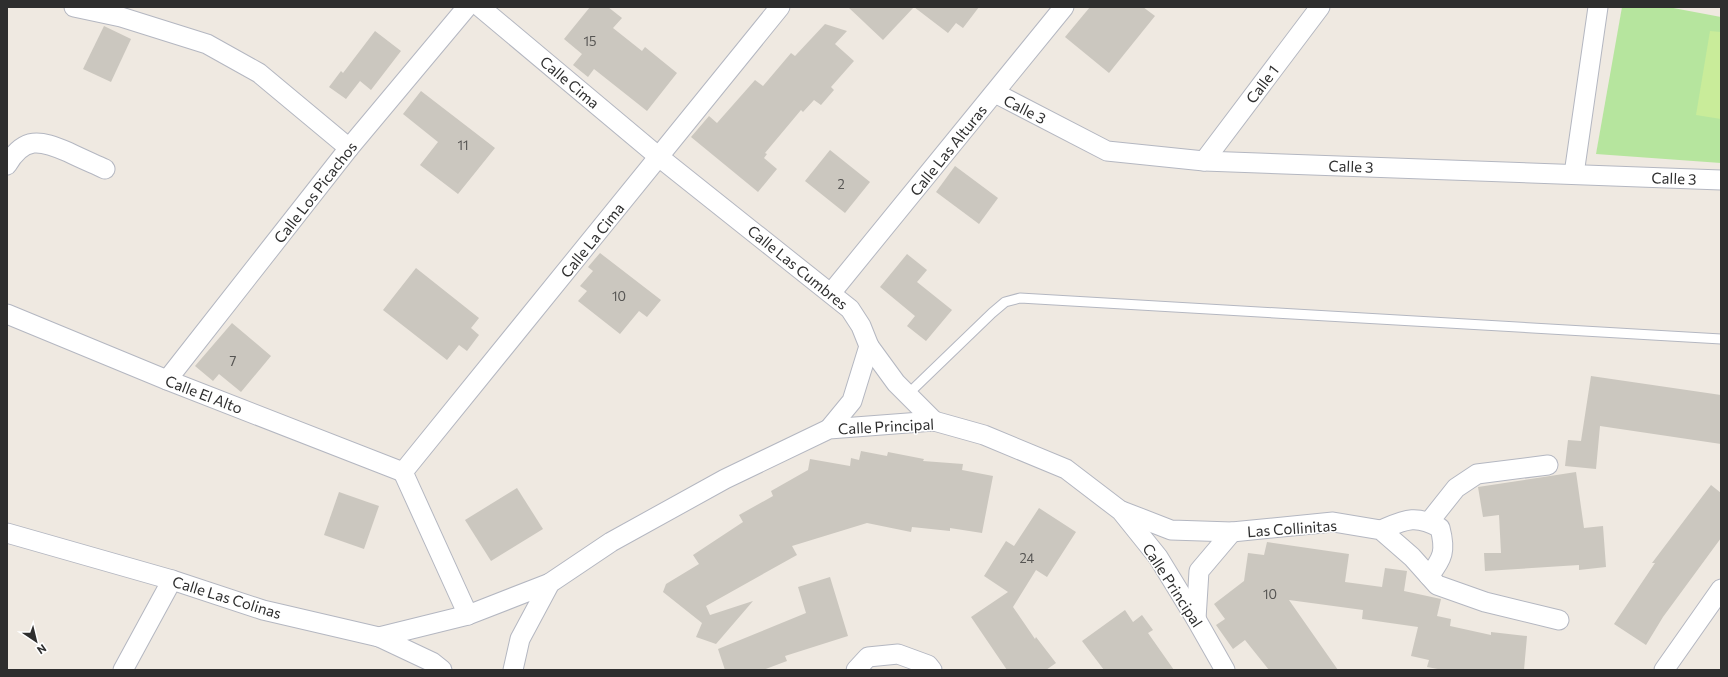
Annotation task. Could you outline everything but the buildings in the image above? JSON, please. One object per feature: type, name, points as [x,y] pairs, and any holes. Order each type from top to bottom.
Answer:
[{"type":"street","points":[[74,7],[121,17],[207,44],[259,73],[349,148]]},
{"type":"street","name":"Calle Los Picachos","points":[[167,380],[349,148],[467,7]]},
{"type":"street","name":"Calle Cima","points":[[480,7],[659,157]]},
{"type":"street","name":"Calle La Cima","points":[[403,472],[780,7]]},
{"type":"street","name":"Calle Las Alturas","points":[[831,293],[1064,7]]},
{"type":"street","name":"Calle 1","points":[[1204,161],[1320,7]]},
{"type":"street","points":[[1574,174],[1598,7]]},
{"type":"street","name":"Calle 3","points":[[995,93],[1107,152],[1204,161],[1721,180]]},
{"type":"street","points":[[7,166],[15,153],[26,145],[37,142],[48,144],[105,169]]},
{"type":"street","name":"Calle Las Cumbres","points":[[659,157],[850,309],[861,326],[868,346],[896,383],[934,421]]},
{"type":"street","name":"Calle El Alto","points":[[7,314],[167,380],[403,472]]},
{"type":"street","points":[[829,429],[852,401],[868,346]]},
{"type":"street","name":"Calle Principal","points":[[513,670],[520,639],[550,583],[612,542],[725,479],[829,429],[934,421],[984,435],[1066,469],[1121,511],[1158,557],[1225,670]]},
{"type":"street","points":[[1429,522],[1456,488],[1477,474],[1548,465]]},
{"type":"street","points":[[403,472],[468,615]]},
{"type":"street","name":"Las Collinitas","points":[[1121,511],[1171,530],[1232,532],[1333,522],[1381,530]]},
{"type":"street","points":[[1429,576],[1439,563],[1444,544],[1440,528],[1429,522],[1408,519],[1381,530],[1412,557],[1437,586],[1485,602],[1559,620]]},
{"type":"street","points":[[1196,619],[1199,571],[1232,532]]},
{"type":"street","name":"Calle Las Colinas","points":[[7,533],[172,580],[263,610],[379,637],[432,662],[442,670]]},
{"type":"street","points":[[123,670],[172,580]]},
{"type":"street","points":[[379,637],[468,615],[550,583]]},
{"type":"street","points":[[1664,670],[1721,589]]},
{"type":"street","points":[[856,670],[868,656],[898,654],[928,665],[932,670]]},
{"type":"lane","points":[[908,394],[992,313],[1005,302],[1020,298],[1721,339]]},
{"type":"green space","points":[[1622,7],[1668,7],[1721,17],[1721,163],[1596,154]]},
{"type":"green space","points":[[1710,31],[1721,32],[1721,119],[1696,115]]}]
